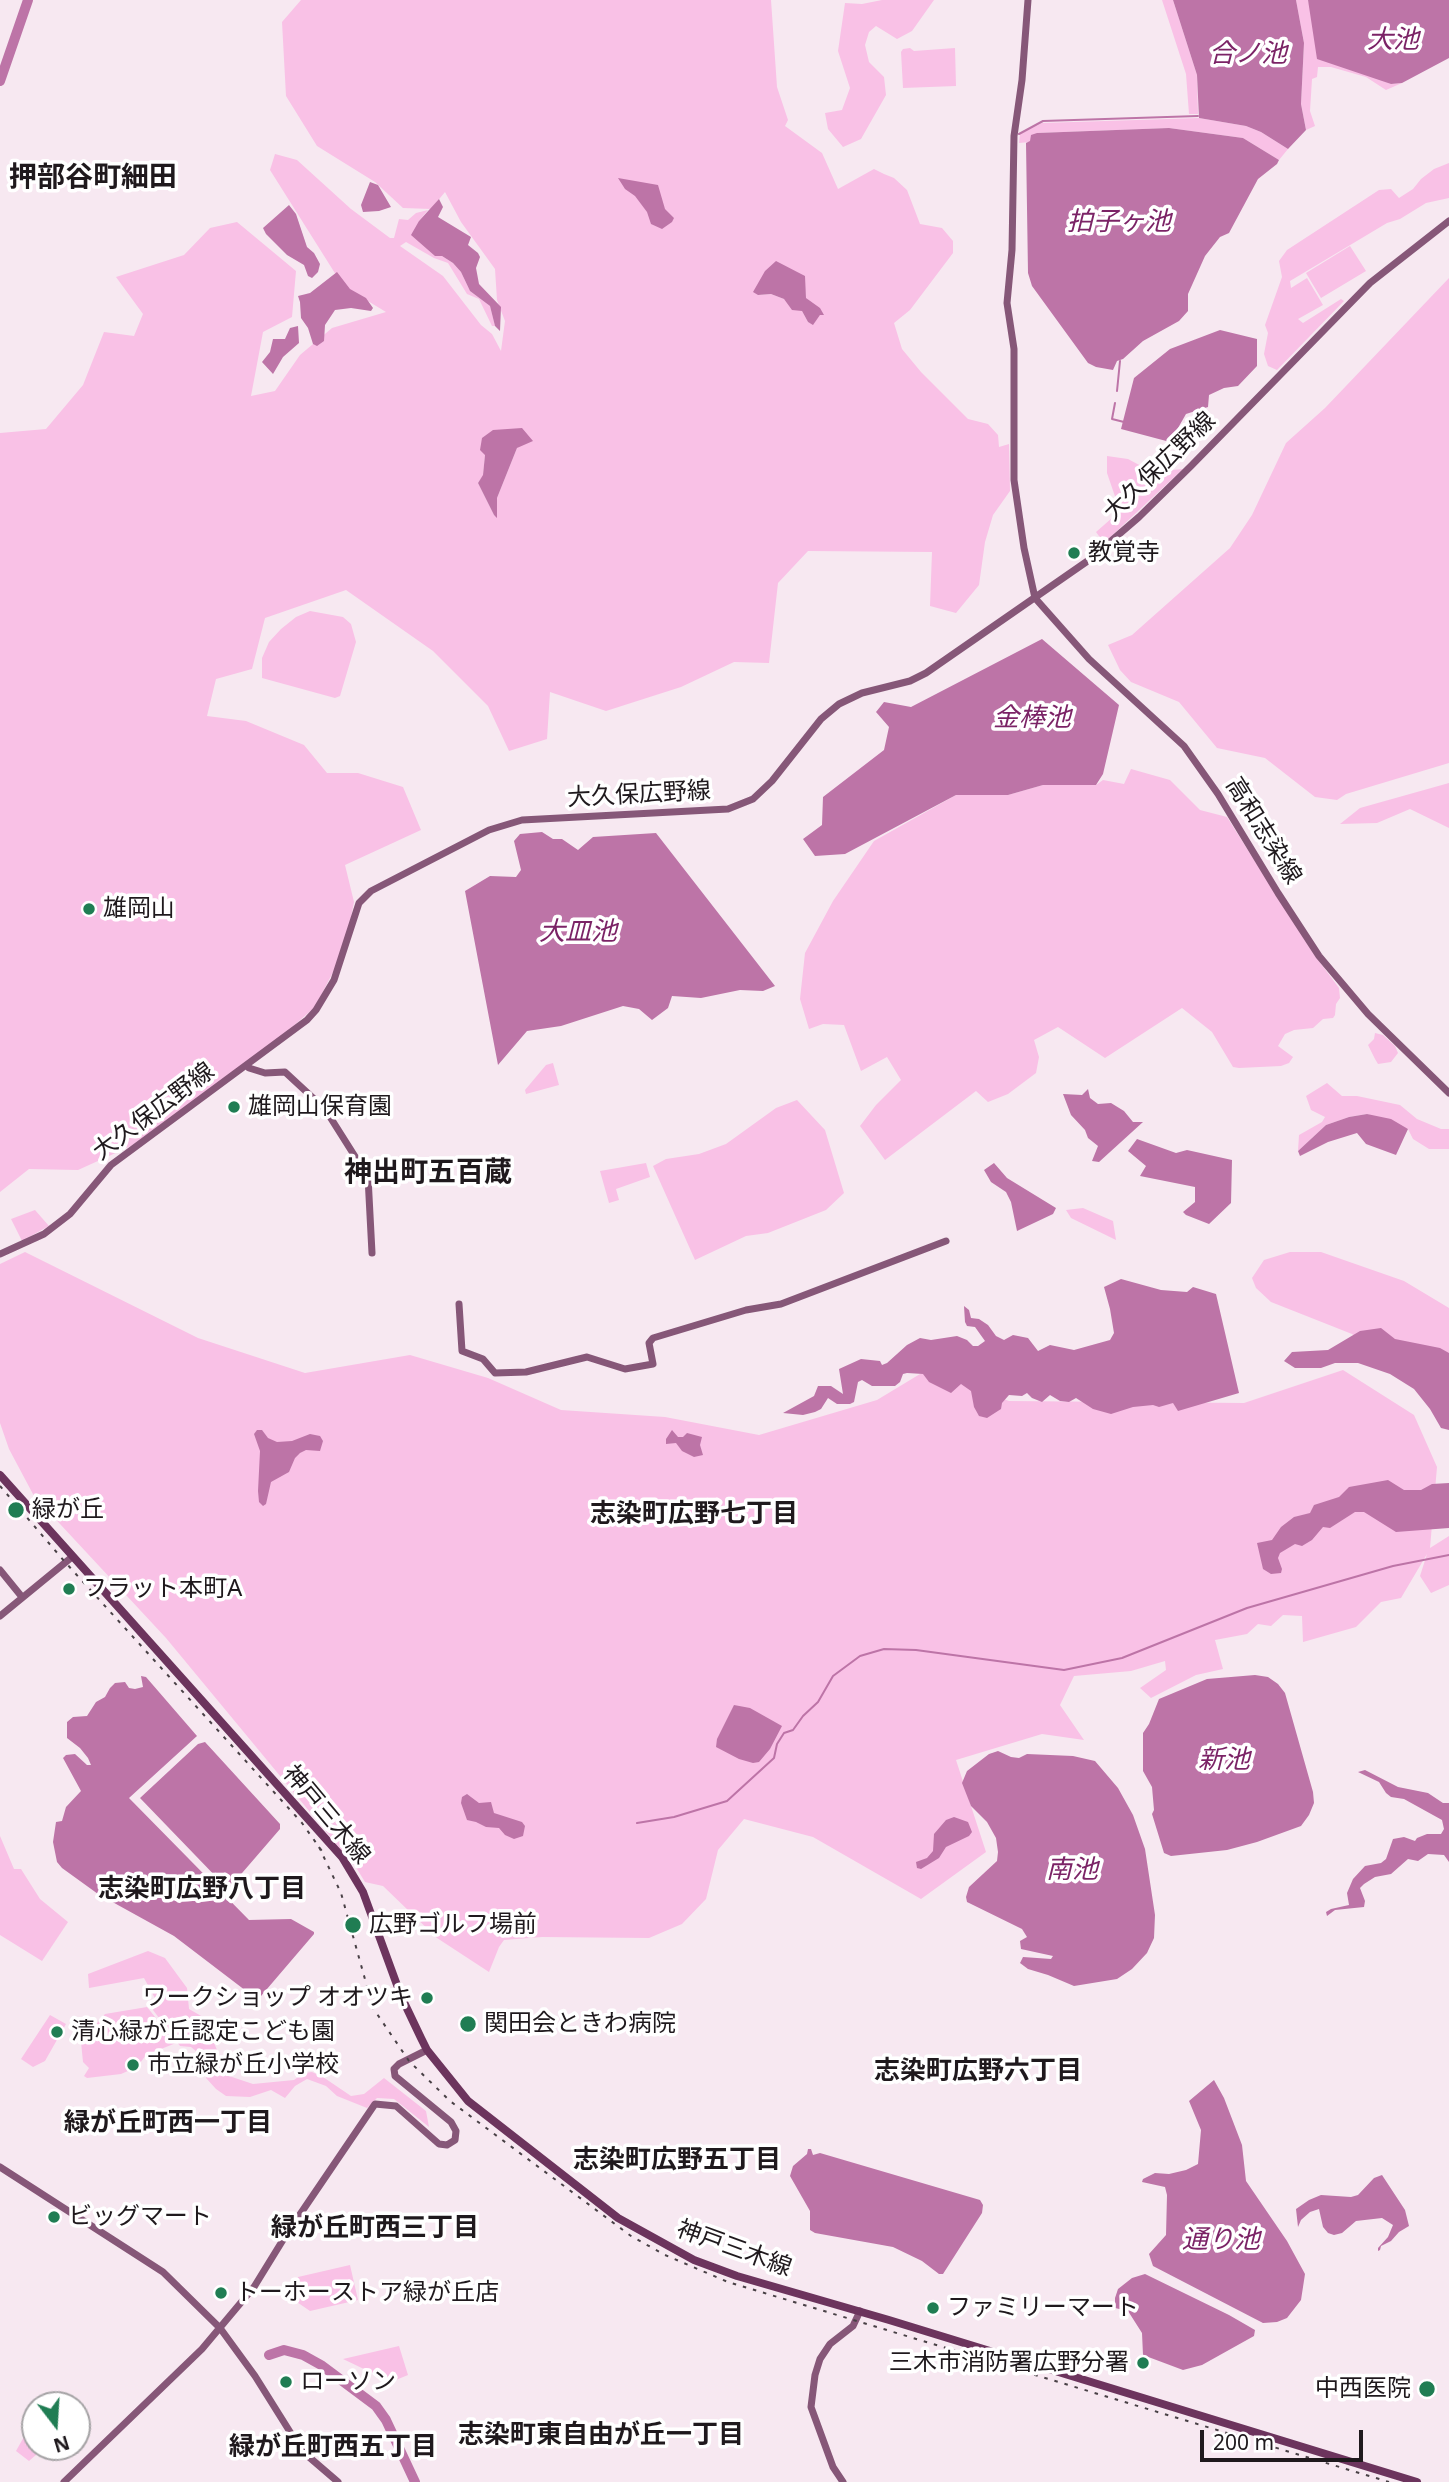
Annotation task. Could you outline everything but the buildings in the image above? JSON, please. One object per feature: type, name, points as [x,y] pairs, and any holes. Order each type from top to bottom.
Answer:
[{"type":"main road","name":"神戸三木線","points":[[1,1479],[342,1857],[363,1892],[401,1996],[427,2050],[468,2101],[634,2229],[694,2260],[737,2276],[860,2311],[1417,2482]]},
{"type":"street","points":[[1028,0],[1014,136],[1012,250],[1007,303],[1014,349],[1014,480],[1035,598]]},
{"type":"street","name":"大久保広野線","points":[[0,1254],[44,1234],[70,1214],[110,1164],[307,1020],[334,980],[359,903],[372,891],[489,830],[522,820],[728,809],[753,799],[772,781],[821,719],[839,704],[862,693],[910,681],[926,673],[1089,560],[1139,517],[1370,283],[1449,221]]},
{"type":"street","name":"高和志染線","points":[[1035,598],[1089,659],[1184,746],[1218,794],[1319,956],[1368,1014],[1449,1093]]},
{"type":"street","points":[[249,1068],[265,1073],[285,1072],[325,1109],[368,1177],[372,1253]]},
{"type":"street","points":[[459,1304],[462,1351],[478,1356],[495,1373],[526,1372],[587,1357],[625,1369],[653,1364],[649,1343],[653,1338],[746,1310],[781,1304],[946,1241]]},
{"type":"street","points":[[0,1616],[72,1556]]},
{"type":"street","points":[[0,1570],[22,1597]]},
{"type":"street","points":[[64,2482],[202,2349],[254,2287],[375,2104],[396,2106],[439,2144],[447,2145],[455,2140],[456,2131],[451,2122],[395,2076],[394,2069],[399,2064],[427,2050]]},
{"type":"street","points":[[0,2166],[163,2272],[220,2328],[255,2376],[302,2451],[338,2482]]},
{"type":"street","points":[[843,2482],[833,2467],[811,2407],[820,2359],[830,2344],[853,2326],[860,2311]]},
{"type":"shaded area","points":[[301,0],[771,0],[777,87],[788,120],[785,126],[822,153],[838,189],[874,169],[894,178],[907,190],[920,224],[942,228],[953,241],[953,253],[910,310],[894,323],[902,349],[921,372],[968,419],[988,424],[998,435],[999,447],[1009,444],[1010,491],[993,515],[985,542],[979,585],[956,613],[930,606],[932,552],[808,551],[778,583],[769,663],[734,662],[681,687],[606,711],[550,692],[547,739],[509,751],[488,706],[433,651],[346,590],[265,618],[252,669],[216,679],[207,716],[246,721],[304,745],[327,773],[358,773],[403,787],[421,830],[345,865],[354,902],[345,949],[315,1007],[281,1037],[131,1146],[78,1170],[29,1169],[0,1192],[0,433],[46,429],[83,385],[104,332],[134,336],[143,314],[116,277],[184,255],[210,228],[237,222],[296,271],[292,317],[263,332],[251,396],[275,391],[300,355],[332,328],[386,312],[343,286],[270,170],[275,154],[297,160],[351,209],[390,238],[394,238],[399,219],[408,220],[416,213],[428,210],[419,221],[442,256],[461,272],[470,291],[490,306],[495,326],[492,326],[479,299],[467,294],[448,263],[406,242],[400,246],[443,276],[481,325],[492,334],[501,351],[505,321],[497,300],[495,269],[461,222],[445,192],[431,209],[403,208],[375,182],[317,146],[286,96],[282,22]],"holes":[[[791,271],[797,272],[804,283],[806,298],[820,315],[813,324],[808,322],[802,311],[784,299],[771,294],[758,295]],[[521,445],[517,448],[497,498],[497,517],[478,483],[483,476],[485,455]]]},
{"type":"shaded area","points":[[882,0],[934,0],[912,31],[897,39],[876,26],[869,32],[865,45],[869,62],[884,77],[886,95],[861,139],[843,147],[828,129],[825,113],[842,110],[850,88],[838,51],[845,3],[862,4]]},
{"type":"shaded area","points":[[1162,0],[1173,0],[1197,75],[1198,114],[1189,114],[1186,74]]},
{"type":"shaded area","points":[[1296,0],[1308,0],[1311,10],[1369,75],[1391,84],[1402,83],[1386,90],[1366,77],[1331,67],[1318,67],[1317,77],[1312,79],[1310,111],[1315,126],[1306,130],[1301,104],[1304,43]]},
{"type":"shaded area","points":[[910,48],[914,51],[955,48],[956,86],[903,88],[901,52]]},
{"type":"shaded area","points":[[1199,118],[1246,126],[1288,149],[1279,160],[1243,138],[1169,128],[1037,133],[1030,142],[1019,143],[1020,134],[1042,123]]},
{"type":"shaded area","points":[[1449,163],[1449,198],[1426,203],[1400,219],[1387,223],[1290,281],[1291,288],[1307,278],[1323,305],[1298,319],[1303,323],[1341,299],[1344,301],[1277,370],[1268,366],[1264,354],[1268,333],[1265,325],[1282,277],[1279,261],[1287,250],[1379,190],[1391,189],[1399,198],[1434,169]]},
{"type":"shaded area","points":[[1350,246],[1366,271],[1321,298],[1306,273]]},
{"type":"shaded area","points":[[1449,278],[1449,763],[1346,794],[1337,800],[1315,797],[1265,758],[1217,748],[1179,702],[1131,682],[1120,670],[1108,645],[1132,635],[1230,548],[1252,515],[1286,443],[1325,408]]},
{"type":"shaded area","points":[[1107,456],[1128,459],[1143,467],[1160,471],[1183,469],[1104,543],[1096,532],[1120,511],[1107,473]]},
{"type":"shaded area","points":[[310,611],[343,617],[351,624],[356,642],[340,696],[335,698],[262,678],[262,658],[269,642],[296,617]]},
{"type":"shaded area","points":[[1131,769],[1170,780],[1200,810],[1227,817],[1313,953],[1339,988],[1340,998],[1336,1004],[1335,1015],[1333,1018],[1323,1019],[1313,1028],[1285,1034],[1278,1046],[1293,1057],[1289,1063],[1281,1066],[1239,1068],[1233,1067],[1212,1032],[1182,1008],[1105,1058],[1058,1027],[1034,1040],[1039,1057],[1036,1073],[1008,1094],[988,1102],[976,1091],[885,1160],[860,1126],[901,1080],[887,1057],[861,1071],[844,1025],[823,1024],[809,1029],[800,999],[805,953],[833,901],[874,841],[956,795],[1008,795],[1043,785],[1096,785],[1103,780],[1124,784]]},
{"type":"shaded area","points":[[1449,783],[1449,828],[1410,809],[1377,823],[1340,824],[1360,808]]},
{"type":"shaded area","points":[[1375,1033],[1383,1035],[1395,1046],[1398,1053],[1391,1062],[1378,1064],[1375,1059],[1368,1045],[1374,1039]]},
{"type":"shaded area","points":[[553,1063],[559,1085],[526,1094],[525,1090],[546,1065]]},
{"type":"shaded area","points":[[1327,1083],[1342,1096],[1357,1096],[1400,1105],[1417,1119],[1441,1129],[1449,1129],[1449,1149],[1429,1149],[1413,1139],[1408,1129],[1367,1114],[1326,1125],[1298,1151],[1299,1135],[1322,1122],[1325,1117],[1311,1110],[1306,1096]]},
{"type":"shaded area","points":[[797,1100],[825,1130],[844,1193],[826,1210],[768,1233],[746,1236],[695,1260],[653,1166],[666,1159],[699,1154],[726,1144],[776,1108]]},
{"type":"shaded area","points":[[646,1163],[650,1177],[616,1189],[619,1200],[609,1203],[600,1171]]},
{"type":"shaded area","points":[[1083,1208],[1113,1221],[1116,1240],[1071,1218],[1066,1210]]},
{"type":"shaded area","points":[[35,1210],[49,1226],[22,1241],[11,1219]]},
{"type":"shaded area","points":[[25,1252],[198,1338],[305,1373],[410,1355],[488,1378],[561,1410],[665,1417],[759,1435],[877,1400],[925,1371],[1009,1401],[1244,1403],[1343,1370],[1414,1415],[1437,1467],[1430,1548],[1449,1536],[1449,1585],[1431,1593],[1420,1576],[1427,1554],[1401,1598],[1381,1602],[1356,1627],[1303,1642],[1302,1616],[1283,1615],[1271,1626],[1258,1624],[1247,1634],[1215,1640],[1223,1669],[1196,1675],[1151,1698],[1140,1688],[1166,1670],[1165,1661],[1131,1671],[1074,1676],[1060,1705],[1084,1740],[1042,1734],[956,1760],[986,1852],[921,1899],[813,1837],[744,1819],[718,1850],[706,1899],[682,1924],[649,1938],[542,1937],[504,1940],[489,1972],[437,1938],[383,1886],[365,1882],[166,1638],[34,1496],[9,1449],[0,1423],[0,1264]]},
{"type":"shaded area","points":[[1290,1252],[1321,1252],[1404,1281],[1449,1308],[1449,1375],[1371,1348],[1352,1334],[1271,1302],[1256,1288],[1252,1278],[1264,1260]]},
{"type":"shaded area","points":[[0,1836],[14,1869],[21,1869],[40,1899],[68,1922],[42,1961],[0,1935]]},
{"type":"shaded area","points":[[148,1951],[165,1958],[187,1988],[189,2009],[203,2017],[220,2057],[220,2073],[253,2084],[294,2080],[304,2073],[312,2072],[351,2096],[364,2094],[384,2078],[426,2111],[429,2127],[394,2099],[377,2098],[367,2108],[337,2096],[326,2086],[307,2079],[295,2086],[285,2098],[271,2090],[250,2097],[226,2096],[206,2078],[207,2060],[191,2047],[180,2046],[153,2010],[157,2002],[144,1978],[89,1988],[88,1974]]},
{"type":"shaded area","points":[[147,2007],[176,2043],[146,2055],[137,2067],[121,2074],[87,2078],[84,2076],[89,2068],[83,2062],[81,2042],[105,2014]]},
{"type":"shaded area","points":[[50,2015],[66,2024],[45,2061],[33,2067],[21,2059]]},
{"type":"shaded area","points":[[350,2265],[358,2300],[310,2311],[288,2296],[298,2277]]},
{"type":"shaded area","points":[[399,2346],[408,2375],[391,2382],[343,2359]]},
{"type":"shaded area","points":[[21,2442],[21,2455],[16,2451]]},
{"type":"water","name":"合ノ池","points":[[1173,0],[1296,0],[1304,43],[1301,104],[1306,130],[1288,149],[1246,126],[1199,118],[1197,75]]},
{"type":"water","name":"大池","points":[[1308,0],[1449,0],[1449,58],[1402,83],[1391,84],[1317,59]]},
{"type":"water","name":"拍子ヶ池","points":[[1169,128],[1243,138],[1279,160],[1258,179],[1229,233],[1220,237],[1205,256],[1188,294],[1188,311],[1179,321],[1143,341],[1117,361],[1113,370],[1096,367],[1088,363],[1032,286],[1028,273],[1026,143],[1030,141],[1031,135],[1037,133]]},
{"type":"water","points":[[618,178],[658,185],[665,209],[674,218],[672,222],[662,229],[651,224],[647,212]]},
{"type":"water","points":[[370,182],[378,185],[391,207],[363,212],[361,205]]},
{"type":"water","points":[[439,199],[443,207],[438,217],[471,237],[468,245],[480,257],[476,268],[479,284],[501,307],[500,331],[495,326],[490,306],[470,291],[461,272],[453,263],[442,256],[435,256],[411,235],[419,221]]},
{"type":"water","points":[[289,205],[296,214],[307,247],[320,264],[318,272],[312,278],[308,276],[304,265],[287,255],[263,228]]},
{"type":"water","points":[[776,261],[805,276],[806,298],[820,308],[824,315],[820,315],[813,325],[802,311],[792,310],[784,299],[753,292],[765,271]]},
{"type":"water","points":[[337,272],[350,289],[366,298],[373,308],[371,311],[351,308],[335,310],[325,325],[324,341],[317,346],[313,344],[308,328],[301,318],[298,296],[310,293]]},
{"type":"water","points":[[298,326],[299,343],[283,357],[273,374],[262,362],[270,352],[273,339],[285,339],[290,328]]},
{"type":"water","points":[[1220,330],[1257,339],[1257,366],[1238,386],[1224,388],[1209,395],[1208,407],[1186,414],[1170,442],[1121,429],[1134,378],[1170,349]]},
{"type":"water","points":[[522,428],[533,441],[517,448],[497,498],[497,518],[478,483],[483,475],[485,455],[480,450],[482,438],[493,430]]},
{"type":"water","name":"金棒池","points":[[1042,639],[1119,705],[1103,774],[1096,785],[1043,785],[1008,795],[956,795],[845,854],[815,856],[803,839],[822,825],[823,797],[884,750],[889,727],[876,712],[884,702],[911,707]]},
{"type":"water","name":"大皿池","points":[[542,832],[553,839],[562,839],[578,850],[593,837],[656,833],[775,986],[763,991],[740,990],[701,998],[672,996],[668,1008],[652,1020],[639,1009],[623,1006],[561,1026],[527,1031],[498,1065],[465,891],[490,876],[516,877],[521,870],[514,841],[520,834]]},
{"type":"water","points":[[1088,1089],[1090,1098],[1098,1104],[1111,1103],[1124,1111],[1133,1122],[1143,1122],[1099,1162],[1092,1161],[1098,1146],[1088,1138],[1085,1130],[1071,1115],[1063,1094],[1082,1095]]},
{"type":"water","points":[[1367,1114],[1391,1119],[1408,1129],[1396,1155],[1366,1144],[1357,1133],[1328,1142],[1300,1156],[1298,1151],[1326,1125]]},
{"type":"water","points":[[1137,1139],[1176,1153],[1187,1150],[1232,1160],[1231,1203],[1209,1224],[1186,1215],[1183,1212],[1195,1202],[1195,1187],[1140,1176],[1146,1166],[1128,1151]]},
{"type":"water","points":[[994,1163],[1007,1178],[1056,1208],[1053,1214],[1017,1231],[1006,1192],[991,1182],[984,1170]]},
{"type":"water","points":[[1121,1279],[1161,1290],[1187,1292],[1193,1287],[1216,1294],[1239,1393],[1178,1411],[1173,1403],[1159,1407],[1133,1407],[1111,1414],[1093,1409],[1076,1398],[1069,1402],[1060,1401],[1050,1395],[1042,1402],[1027,1393],[1022,1396],[1009,1395],[1002,1403],[1001,1409],[987,1418],[979,1416],[971,1391],[961,1384],[951,1393],[929,1382],[923,1374],[907,1373],[903,1374],[895,1386],[872,1386],[862,1380],[858,1382],[854,1402],[850,1404],[837,1404],[828,1398],[821,1409],[815,1412],[803,1415],[783,1413],[814,1396],[818,1386],[831,1386],[843,1394],[839,1369],[861,1359],[880,1361],[882,1365],[920,1338],[931,1340],[957,1336],[973,1346],[978,1346],[985,1341],[975,1327],[967,1326],[964,1306],[969,1310],[971,1318],[979,1319],[988,1325],[996,1336],[1004,1340],[1013,1335],[1028,1338],[1038,1351],[1050,1345],[1074,1350],[1110,1340],[1114,1333],[1104,1287]]},
{"type":"water","points":[[1381,1328],[1395,1339],[1440,1348],[1449,1353],[1449,1430],[1441,1428],[1414,1389],[1390,1374],[1358,1363],[1295,1368],[1284,1361],[1292,1352],[1328,1350],[1360,1331]]},
{"type":"water","points":[[257,1430],[262,1430],[268,1438],[277,1442],[292,1441],[310,1434],[320,1436],[323,1441],[320,1451],[306,1450],[300,1453],[289,1472],[271,1482],[266,1504],[263,1506],[259,1502],[258,1491],[260,1451],[254,1434]]},
{"type":"water","points":[[672,1430],[678,1437],[687,1433],[702,1437],[700,1445],[703,1455],[694,1457],[682,1451],[676,1443],[666,1444]]},
{"type":"water","points":[[1388,1480],[1404,1490],[1421,1490],[1432,1484],[1449,1483],[1449,1528],[1396,1532],[1364,1512],[1355,1512],[1330,1528],[1323,1527],[1312,1540],[1302,1546],[1295,1544],[1280,1553],[1278,1558],[1281,1573],[1271,1574],[1263,1569],[1257,1543],[1272,1540],[1281,1527],[1294,1517],[1310,1513],[1314,1505],[1339,1497],[1349,1487]]},
{"type":"water","name":"新池","points":[[1255,1675],[1268,1677],[1285,1693],[1313,1792],[1314,1803],[1309,1815],[1301,1826],[1227,1850],[1171,1856],[1164,1853],[1152,1814],[1152,1787],[1143,1771],[1143,1733],[1159,1699],[1207,1679]]},
{"type":"water","points":[[141,1676],[146,1677],[197,1736],[129,1798],[249,1920],[291,1919],[314,1932],[261,1996],[254,1997],[174,1936],[98,1894],[57,1862],[53,1842],[56,1822],[62,1821],[66,1807],[81,1791],[63,1758],[75,1754],[87,1765],[91,1765],[80,1748],[67,1738],[67,1722],[73,1717],[87,1716],[96,1702],[105,1697],[115,1683],[125,1682],[129,1688],[135,1689],[143,1687]]},
{"type":"water","points":[[734,1705],[750,1708],[782,1726],[770,1749],[759,1762],[739,1759],[716,1747],[717,1739]]},
{"type":"water","points":[[205,1742],[280,1824],[280,1829],[230,1887],[222,1883],[140,1798],[198,1744]]},
{"type":"water","name":"南池","points":[[998,1751],[1019,1758],[1027,1754],[1073,1756],[1095,1761],[1118,1788],[1133,1815],[1145,1849],[1155,1915],[1154,1938],[1147,1953],[1132,1969],[1117,1979],[1074,1986],[1028,1969],[1020,1963],[1023,1957],[1051,1959],[1053,1956],[1021,1949],[1020,1941],[1027,1937],[1022,1929],[967,1902],[969,1887],[997,1861],[998,1852],[996,1838],[987,1822],[971,1806],[962,1783],[967,1771],[989,1754]]},
{"type":"water","points":[[1365,1770],[1398,1787],[1428,1793],[1443,1803],[1449,1803],[1449,1862],[1444,1855],[1428,1854],[1418,1861],[1408,1859],[1391,1874],[1375,1877],[1360,1888],[1365,1901],[1364,1907],[1335,1910],[1327,1916],[1326,1912],[1331,1909],[1349,1905],[1347,1893],[1353,1879],[1365,1866],[1381,1863],[1386,1859],[1393,1839],[1404,1837],[1415,1841],[1427,1834],[1441,1834],[1444,1829],[1442,1820],[1404,1799],[1391,1797],[1379,1782],[1358,1772]]},
{"type":"water","points":[[467,1794],[479,1803],[491,1802],[494,1813],[522,1822],[525,1826],[523,1836],[514,1839],[499,1828],[486,1827],[467,1820],[461,1803],[462,1797]]},
{"type":"water","points":[[954,1817],[968,1822],[972,1832],[946,1847],[939,1858],[921,1869],[917,1868],[916,1862],[927,1858],[933,1851],[934,1834],[946,1820]]},
{"type":"water","name":"通り池","points":[[1214,2080],[1242,2145],[1246,2181],[1287,2241],[1305,2274],[1301,2300],[1287,2318],[1277,2322],[1263,2323],[1153,2266],[1149,2254],[1166,2235],[1167,2195],[1165,2187],[1142,2182],[1143,2179],[1155,2173],[1169,2174],[1186,2170],[1198,2164],[1201,2130],[1189,2101]]},
{"type":"water","points":[[808,2149],[811,2149],[813,2155],[820,2153],[980,2200],[983,2205],[982,2213],[943,2274],[893,2247],[815,2233],[810,2230],[810,2211],[790,2176],[793,2166],[807,2154]]},
{"type":"water","points":[[1382,2175],[1405,2210],[1409,2226],[1381,2246],[1380,2250],[1378,2251],[1378,2248],[1388,2237],[1393,2225],[1382,2218],[1356,2221],[1342,2233],[1334,2235],[1323,2227],[1319,2209],[1310,2212],[1298,2227],[1296,2209],[1309,2200],[1321,2195],[1358,2195],[1374,2178]]},
{"type":"water","points":[[1145,2274],[1229,2315],[1255,2330],[1254,2336],[1202,2365],[1183,2370],[1143,2355],[1142,2333],[1128,2311],[1115,2308],[1115,2298],[1118,2289],[1132,2278]]},
{"type":"waterway","points":[[0,81],[28,0]]},
{"type":"waterway","points":[[1019,134],[1043,121],[1198,116]]},
{"type":"waterway","points":[[1117,391],[1120,361]]},
{"type":"waterway","points":[[1115,403],[1112,419],[1124,422]]},
{"type":"waterway","points":[[637,1823],[674,1817],[727,1801],[774,1758],[777,1744],[784,1733],[793,1730],[818,1702],[833,1676],[860,1656],[884,1649],[916,1650],[1064,1670],[1122,1658],[1247,1608],[1393,1566],[1449,1555]]},
{"type":"waterway","points":[[269,2355],[284,2350],[303,2355],[321,2365],[376,2406],[386,2420],[415,2482]]},
{"type":"railway","points":[[0,1486],[65,1562],[302,1823],[324,1854]]},
{"type":"railway","points":[[319,1847],[341,1893],[373,2008],[409,2061],[450,2101],[631,2236],[665,2255],[728,2282],[1389,2482]]},
{"type":"place","name":"教覚寺","points":[[1074,553]]},
{"type":"place","name":"雄岡山","points":[[89,909]]},
{"type":"place","name":"雄岡山保育園","points":[[234,1107]]},
{"type":"place","name":"緑が丘","points":[[16,1510]]},
{"type":"place","name":"フラット本町A","points":[[69,1589]]},
{"type":"place","name":"広野ゴルフ場前","points":[[353,1925]]},
{"type":"place","name":"ワークショップ オオツキ","points":[[427,1998]]},
{"type":"place","name":"関田会ときわ病院","points":[[468,2024]]},
{"type":"place","name":"清心緑が丘認定こども園","points":[[57,2032]]},
{"type":"place","name":"市立緑が丘小学校","points":[[133,2065]]},
{"type":"place","name":"ビッグマート","points":[[54,2217]]},
{"type":"place","name":"トーホーストア緑が丘店","points":[[221,2293]]},
{"type":"place","name":"ファミリーマート","points":[[933,2308]]},
{"type":"place","name":"三木市消防署広野分署","points":[[1143,2363]]},
{"type":"place","name":"ローソン","points":[[286,2382]]},
{"type":"place","name":"中西医院","points":[[1427,2389]]},
{"type":"district","name":"押部谷町細田","points":[[93,178]]},
{"type":"district","name":"神出町五百蔵","points":[[428,1173]]},
{"type":"district","name":"志染町広野七丁目","points":[[694,1515]]},
{"type":"district","name":"志染町広野八丁目","points":[[202,1890]]},
{"type":"district","name":"志染町広野六丁目","points":[[978,2072]]},
{"type":"district","name":"緑が丘町西一丁目","points":[[168,2124]]},
{"type":"district","name":"志染町広野五丁目","points":[[677,2161]]},
{"type":"district","name":"緑が丘町西三丁目","points":[[375,2229]]},
{"type":"district","name":"志染町東自由が丘一丁目","points":[[601,2436]]},
{"type":"district","name":"緑が丘町西五丁目","points":[[333,2448]]}]
